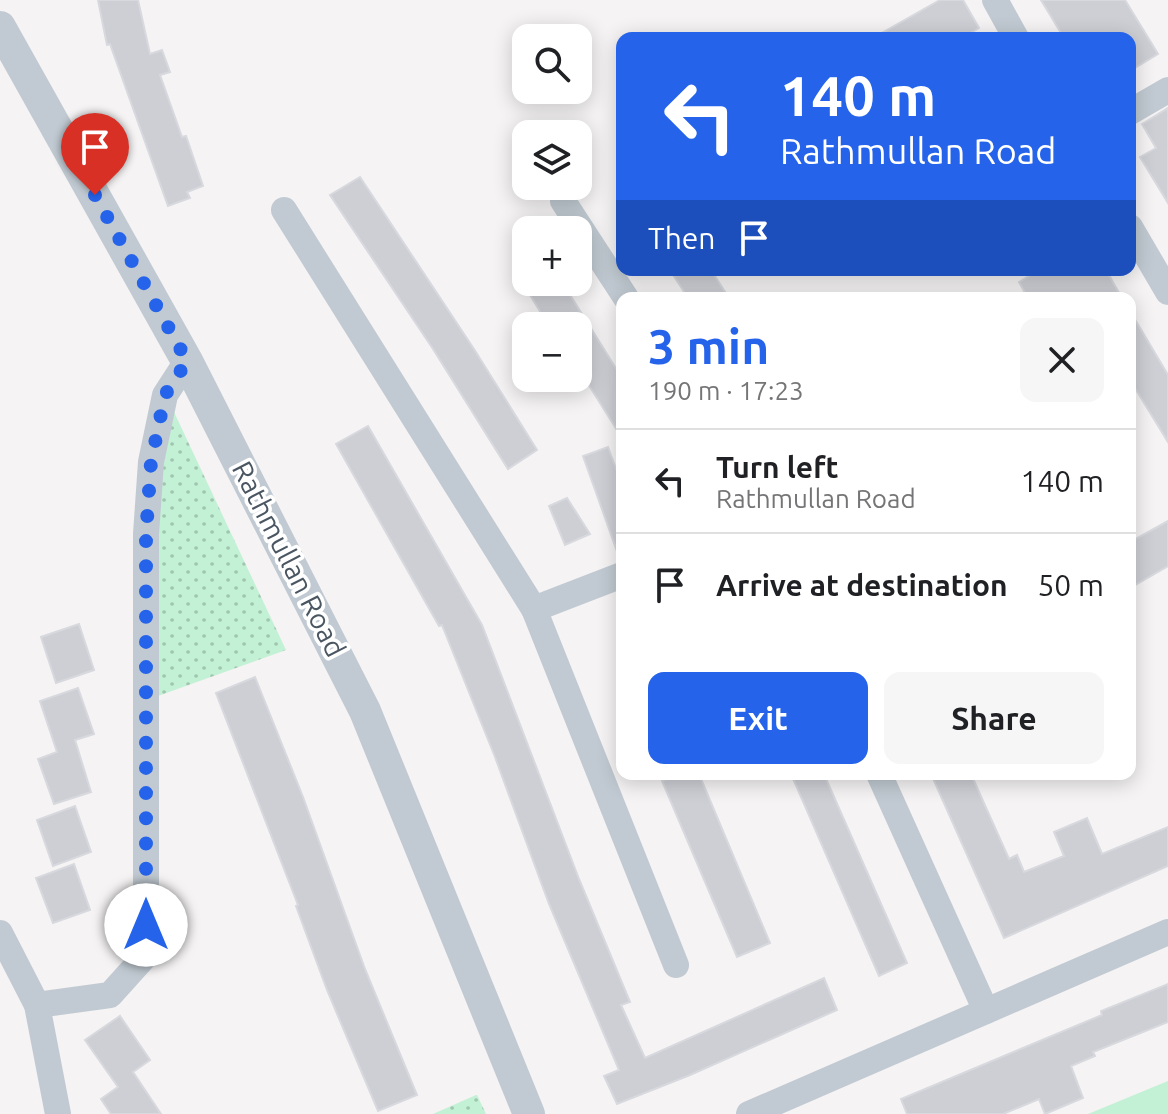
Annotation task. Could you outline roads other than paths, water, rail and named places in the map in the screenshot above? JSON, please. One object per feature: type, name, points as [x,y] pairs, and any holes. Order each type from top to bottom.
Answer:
[{"type":"street","points":[[995,0],[1013,32]]},
{"type":"street","name":"Rathmullan Road","points":[[0,27],[187,361],[365,711],[529,1114]]},
{"type":"street","points":[[1136,109],[1168,90]]},
{"type":"street","points":[[563,201],[622,292]]},
{"type":"street","points":[[284,210],[534,609],[676,965]]},
{"type":"street","points":[[1136,237],[1168,292]]},
{"type":"street","points":[[37,1005],[110,995],[146,955],[146,534],[151,462],[165,395],[187,361]]},
{"type":"street","points":[[534,609],[616,577]]},
{"type":"street","points":[[882,780],[986,1011]]},
{"type":"street","points":[[749,1114],[1168,932]]},
{"type":"street","points":[[0,933],[37,1005],[58,1114]]}]
